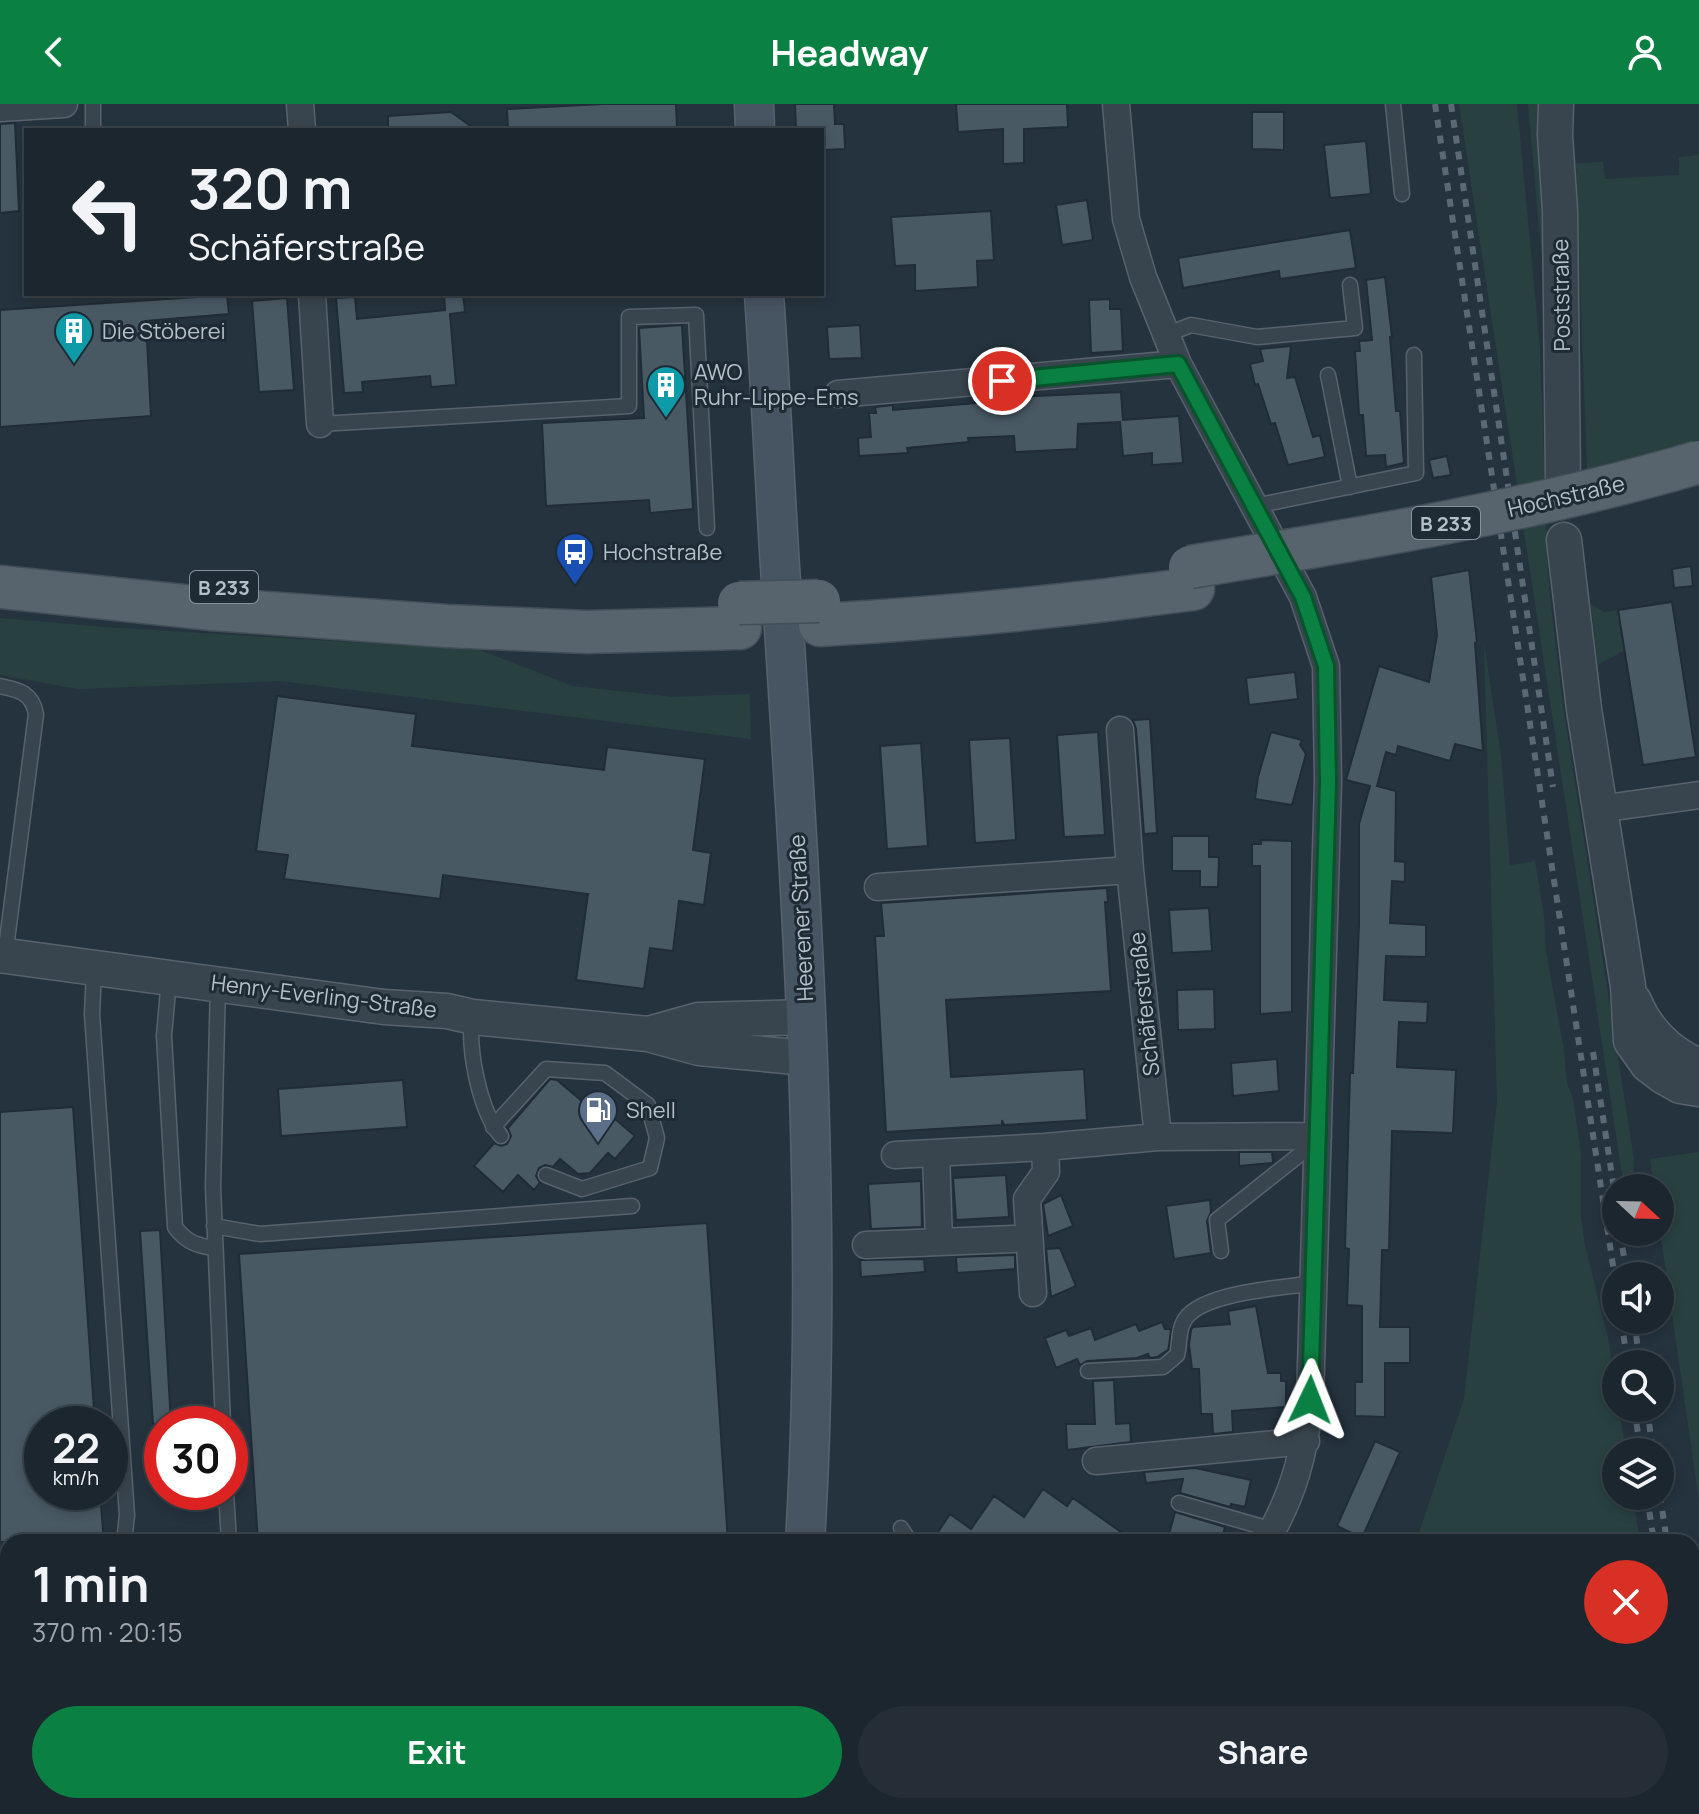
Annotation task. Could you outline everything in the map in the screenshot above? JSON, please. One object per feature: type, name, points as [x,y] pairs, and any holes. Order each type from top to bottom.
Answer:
[{"type":"main road","points":[[754,104],[755,128]]},
{"type":"main road","name":"Heerener Straße","points":[[764,296],[799,855],[811,1148],[811,1434],[805,1534]]},
{"type":"main road","name":"Hochstraße","points":[[1192,578],[1488,515],[1646,478],[1699,462]]},
{"type":"main road","name":"Hochstraße","points":[[0,560],[215,586],[450,602],[740,615],[819,613],[1074,581],[1192,578],[1335,569],[1495,538],[1652,502],[1699,488]]},
{"type":"main road","name":"Hochstraße","points":[[0,587],[212,609],[447,626],[587,632],[740,615]]},
{"type":"street","points":[[0,108],[64,104]]},
{"type":"street","points":[[300,104],[302,128]]},
{"type":"street","points":[[1116,104],[1126,219],[1143,277],[1178,364],[1303,597],[1326,666],[1328,782],[1310,1400],[1306,1441],[1297,1479],[1270,1534]]},
{"type":"street","name":"Poststraße","points":[[1554,106],[1560,211],[1563,480]]},
{"type":"street","points":[[312,296],[320,424]]},
{"type":"street","points":[[838,394],[1178,364]]},
{"type":"street","points":[[1564,540],[1599,809],[1628,986],[1631,1041],[1639,1055],[1664,1077],[1680,1086],[1699,1089]]},
{"type":"street","name":"Schäferstraße","points":[[1120,730],[1130,870],[1158,1137]]},
{"type":"street","points":[[1599,809],[1699,795]]},
{"type":"street","points":[[878,887],[1130,870]]},
{"type":"street","name":"Henry-Everling-Straße","points":[[3,956],[384,1007],[447,1011],[473,1017],[648,1034],[699,1048],[807,1058]]},
{"type":"street","points":[[1628,986],[1640,1014],[1655,1037],[1677,1057],[1699,1066]]},
{"type":"street","name":"Henry-Everling-Straße","points":[[648,1034],[698,1020],[806,1017]]},
{"type":"street","points":[[895,1155],[1158,1137],[1318,1138]]},
{"type":"street","points":[[1033,1293],[1027,1199],[1046,1172],[1045,1147]]},
{"type":"street","points":[[936,1153],[939,1242]]},
{"type":"street","points":[[866,1245],[1013,1239]]},
{"type":"street","points":[[1096,1461],[1306,1441]]},
{"type":"lane","points":[[93,104],[93,128]]},
{"type":"lane","points":[[1393,104],[1402,194]]},
{"type":"lane","points":[[1168,334],[1191,325],[1257,337],[1355,328],[1350,285]]},
{"type":"lane","points":[[320,424],[629,406],[629,317],[696,315],[707,528]]},
{"type":"lane","points":[[1255,506],[1416,473],[1414,355]]},
{"type":"lane","points":[[1328,375],[1350,487]]},
{"type":"lane","points":[[0,686],[27,693],[34,702],[36,714],[5,911],[3,956]]},
{"type":"lane","points":[[94,969],[92,1014],[127,1515],[125,1534]]},
{"type":"lane","points":[[169,979],[164,1036],[175,1227],[182,1237],[198,1246],[215,1248]]},
{"type":"lane","points":[[218,983],[213,1187],[222,1406]]},
{"type":"lane","points":[[473,1017],[469,1037],[479,1087],[497,1132],[546,1069],[605,1073],[648,1105],[657,1138],[650,1168],[582,1189],[546,1175]]},
{"type":"lane","points":[[1221,1251],[1217,1220],[1318,1138]]},
{"type":"lane","points":[[214,1226],[260,1234],[632,1206]]},
{"type":"lane","points":[[1088,1371],[1163,1367],[1177,1355],[1183,1322],[1193,1310],[1216,1299],[1314,1283]]},
{"type":"lane","points":[[1179,1503],[1264,1534]]},
{"type":"lane","points":[[227,1510],[229,1534]]},
{"type":"lane","points":[[901,1528],[905,1534]]},
{"type":"green space","points":[[1459,104],[1517,104],[1540,348],[1552,615],[1564,712],[1634,1160],[1633,1174],[1622,1174]]},
{"type":"green space","points":[[1528,104],[1540,104],[1550,351]]},
{"type":"green space","points":[[1699,155],[1699,441],[1587,469],[1576,163],[1603,162],[1605,179],[1679,175],[1679,157]]},
{"type":"green space","points":[[1591,604],[1604,612],[1618,610],[1625,650],[1598,665]]},
{"type":"green space","points":[[0,618],[480,650],[573,686],[673,697],[750,694],[751,739],[280,681],[78,689],[0,675]]},
{"type":"green space","points":[[1484,643],[1501,756],[1510,865],[1535,861],[1567,1084],[1573,1098],[1581,1155],[1581,1217],[1585,1246],[1602,1314],[1602,1334],[1607,1334],[1610,1350],[1602,1350],[1602,1422],[1621,1422],[1624,1438],[1602,1438],[1602,1510],[1635,1510],[1639,1534],[1419,1534],[1464,1399],[1497,1101]]},
{"type":"green space","points":[[1699,1152],[1699,1501],[1674,1328],[1674,1262],[1664,1262],[1662,1246],[1674,1246],[1674,1174],[1652,1174],[1650,1159]]},
{"type":"building","points":[[676,104],[677,127],[508,128],[507,109]]},
{"type":"building","points":[[795,104],[834,104],[835,124],[844,124],[845,149],[824,150],[824,128],[796,128]]},
{"type":"building","points":[[956,104],[1067,104],[1068,127],[1024,129],[1024,163],[1003,164],[1003,129],[958,132]]},
{"type":"building","points":[[451,112],[473,128],[388,128],[388,116]]},
{"type":"building","points":[[1252,112],[1284,112],[1284,150],[1252,149]]},
{"type":"building","points":[[15,123],[19,211],[0,213],[0,124]]},
{"type":"building","points":[[1366,141],[1371,194],[1330,198],[1324,145]]},
{"type":"building","points":[[1087,200],[1093,240],[1062,245],[1056,205]]},
{"type":"building","points":[[991,211],[994,260],[977,261],[978,287],[915,291],[915,265],[895,266],[891,217]]},
{"type":"building","points":[[1350,230],[1356,268],[1280,279],[1279,271],[1183,288],[1178,258]]},
{"type":"building","points":[[1385,277],[1396,411],[1400,411],[1404,463],[1386,467],[1385,455],[1366,456],[1363,415],[1359,415],[1355,351],[1360,351],[1359,341],[1372,340],[1366,280]]},
{"type":"building","name":"Die Stöberei","points":[[227,296],[229,314],[146,321],[151,416],[0,427],[0,310]]},
{"type":"building","points":[[444,296],[463,296],[465,312],[450,314],[456,385],[431,387],[430,376],[362,382],[363,392],[344,393],[336,298],[355,297],[357,319],[445,310]]},
{"type":"building","points":[[287,298],[294,390],[259,392],[252,301]]},
{"type":"building","points":[[1110,299],[1110,309],[1121,309],[1123,351],[1091,353],[1089,300]]},
{"type":"building","points":[[682,325],[693,509],[650,513],[649,500],[546,506],[542,423],[644,418],[639,328]]},
{"type":"building","points":[[860,325],[862,358],[829,359],[827,327]]},
{"type":"building","points":[[1291,346],[1287,378],[1295,377],[1313,437],[1320,435],[1325,457],[1288,465],[1275,423],[1271,424],[1258,384],[1255,385],[1250,364],[1263,361],[1260,349]]},
{"type":"building","points":[[1121,392],[1123,420],[1179,416],[1183,463],[1152,465],[1152,453],[1123,456],[1120,422],[1078,424],[1077,449],[1015,452],[1014,436],[968,438],[969,442],[907,448],[908,453],[859,456],[858,438],[871,437],[869,413],[876,413],[875,407],[893,405],[893,410],[976,403],[976,399]]},
{"type":"building","points":[[1447,456],[1451,475],[1433,478],[1429,460]]},
{"type":"building","points":[[1691,566],[1693,586],[1674,588],[1672,569]]},
{"type":"building","points":[[1469,570],[1477,642],[1483,751],[1455,744],[1450,761],[1398,746],[1396,755],[1386,752],[1377,786],[1396,791],[1395,861],[1405,862],[1405,882],[1392,881],[1390,923],[1426,925],[1426,957],[1386,956],[1384,1000],[1428,1002],[1427,1023],[1399,1022],[1397,1067],[1456,1070],[1453,1133],[1392,1131],[1389,1250],[1382,1250],[1380,1327],[1410,1327],[1410,1363],[1385,1363],[1385,1417],[1355,1416],[1355,1382],[1362,1382],[1362,1306],[1347,1305],[1349,1249],[1345,1248],[1350,1073],[1353,1073],[1359,924],[1359,824],[1370,786],[1346,780],[1379,666],[1429,682],[1437,635],[1431,577]]},
{"type":"building","points":[[1672,602],[1696,757],[1643,765],[1618,610]]},
{"type":"building","points":[[1295,672],[1298,699],[1249,705],[1246,678]]},
{"type":"building","points":[[277,696],[416,714],[412,746],[604,770],[607,747],[705,759],[693,850],[711,853],[704,905],[679,901],[673,951],[650,948],[644,989],[576,980],[588,894],[443,875],[440,899],[284,879],[288,855],[256,851]]},
{"type":"building","points":[[1150,719],[1157,833],[1144,834],[1133,720]]},
{"type":"building","points":[[1098,732],[1105,835],[1064,837],[1057,735]]},
{"type":"building","points":[[1271,732],[1302,740],[1300,745],[1306,754],[1292,805],[1255,799]]},
{"type":"building","points":[[1010,738],[1016,840],[975,843],[969,740]]},
{"type":"building","points":[[921,743],[928,846],[887,849],[880,746]]},
{"type":"building","points":[[1172,836],[1209,836],[1209,857],[1219,857],[1218,887],[1200,887],[1200,871],[1172,871]]},
{"type":"building","points":[[1261,840],[1292,841],[1292,1012],[1260,1014],[1260,866],[1252,866],[1252,844],[1261,844]]},
{"type":"building","points":[[1107,888],[1108,902],[1105,902],[1111,991],[946,1000],[951,1077],[1084,1069],[1087,1120],[1004,1125],[1002,1120],[1002,1125],[886,1132],[875,936],[884,936],[881,903]]},
{"type":"building","points":[[1209,908],[1212,951],[1172,953],[1169,910]]},
{"type":"building","points":[[1214,989],[1215,1029],[1178,1030],[1177,990]]},
{"type":"building","points":[[1277,1059],[1279,1091],[1233,1096],[1231,1063]]},
{"type":"building","points":[[550,1079],[557,1080],[596,1113],[601,1107],[635,1136],[615,1159],[608,1153],[590,1173],[578,1174],[560,1159],[553,1167],[545,1165],[539,1168],[536,1176],[540,1183],[534,1190],[518,1175],[503,1192],[474,1166],[494,1143],[501,1146],[507,1144],[511,1136],[508,1128]]},
{"type":"building","points":[[403,1080],[407,1127],[281,1136],[278,1089]]},
{"type":"building","points":[[73,1107],[94,1406],[24,1406],[24,1510],[101,1510],[103,1534],[0,1534],[0,1112]]},
{"type":"building","points":[[1239,1152],[1272,1152],[1273,1163],[1239,1166]]},
{"type":"building","points":[[1006,1175],[1009,1217],[956,1220],[953,1178]]},
{"type":"building","points":[[921,1181],[922,1227],[871,1229],[868,1184]]},
{"type":"building","points":[[1061,1195],[1073,1226],[1048,1236],[1043,1204]]},
{"type":"building","points":[[1210,1200],[1211,1212],[1207,1221],[1211,1253],[1174,1259],[1166,1206]]},
{"type":"building","points":[[707,1223],[727,1534],[257,1534],[239,1254]]},
{"type":"building","points":[[160,1230],[170,1406],[152,1406],[140,1231]]},
{"type":"building","points":[[1060,1248],[1076,1286],[1051,1297],[1046,1249]]},
{"type":"building","points":[[1015,1255],[1015,1269],[957,1273],[956,1257]]},
{"type":"building","points":[[924,1259],[925,1272],[861,1277],[860,1260]]},
{"type":"building","points":[[1256,1306],[1268,1373],[1281,1373],[1281,1381],[1286,1381],[1286,1407],[1232,1411],[1233,1432],[1213,1434],[1212,1414],[1201,1414],[1199,1369],[1192,1369],[1189,1344],[1191,1330],[1193,1327],[1230,1324],[1228,1311]]},
{"type":"building","points":[[1162,1322],[1165,1329],[1171,1329],[1168,1350],[1150,1358],[1148,1354],[1137,1358],[1087,1361],[1080,1365],[1077,1359],[1056,1368],[1045,1338],[1066,1330],[1069,1336],[1091,1328],[1095,1340],[1136,1324],[1139,1331]]},
{"type":"building","points":[[1114,1380],[1116,1424],[1130,1423],[1131,1442],[1067,1450],[1066,1424],[1095,1424],[1093,1381]]},
{"type":"building","points":[[1375,1441],[1400,1452],[1364,1534],[1354,1534],[1337,1526]]},
{"type":"building","points":[[1195,1468],[1251,1480],[1245,1507],[1231,1504],[1230,1507],[1180,1493],[1183,1479],[1146,1483],[1144,1472]]},
{"type":"building","points":[[1043,1489],[1067,1506],[1073,1498],[1124,1534],[938,1532],[950,1514],[971,1529],[994,1496],[1024,1517]]},
{"type":"building","points":[[1175,1512],[1225,1527],[1223,1534],[1169,1534]]},
{"type":"railway","points":[[1435,104],[1612,1262]]},
{"type":"railway","points":[[1451,104],[1553,787]]},
{"type":"railway","points":[[1593,1052],[1612,1174]]},
{"type":"railway","points":[[1622,1246],[1625,1262]]},
{"type":"railway","points":[[1623,1334],[1626,1350]]},
{"type":"railway","points":[[1636,1334],[1638,1350]]},
{"type":"railway","points":[[1636,1422],[1639,1438]]},
{"type":"railway","points":[[1649,1422],[1651,1438]]},
{"type":"railway","points":[[1649,1510],[1653,1534]]},
{"type":"railway","points":[[1662,1510],[1666,1534]]},
{"type":"place","name":"Die Stöberei","points":[[74,365]]},
{"type":"place","name":"AWO Ruhr-Lippe-Ems","points":[[666,419]]},
{"type":"place","name":"Hochstraße","points":[[575,586]]},
{"type":"place","name":"Shell","points":[[598,1144]]},
{"type":"route","points":[[1002,381],[1178,364],[1303,597],[1326,666],[1328,782],[1310,1400]]}]
